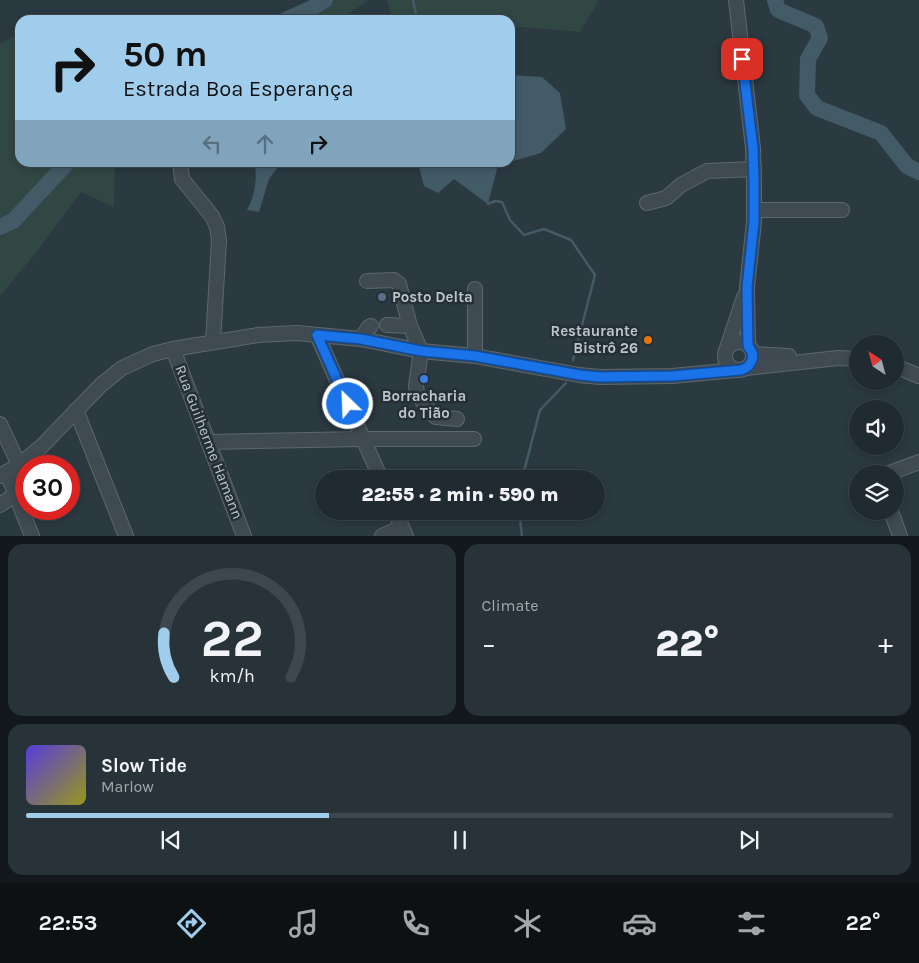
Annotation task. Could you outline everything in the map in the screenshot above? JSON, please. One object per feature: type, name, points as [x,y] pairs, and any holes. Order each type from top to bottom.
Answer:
[{"type":"street","points":[[736,0],[754,169],[754,210],[747,287],[752,362],[741,369],[728,366],[726,354],[747,287]]},
{"type":"street","points":[[181,167],[182,179],[212,216],[217,227],[219,240],[213,342]]},
{"type":"street","points":[[648,203],[666,198],[681,185],[707,171],[754,169]]},
{"type":"street","points":[[754,210],[842,210]]},
{"type":"street","points":[[367,281],[396,281],[402,293],[410,326],[421,351],[416,386],[419,398],[436,417],[457,419]]},
{"type":"street","points":[[475,288],[475,356]]},
{"type":"street","points":[[387,325],[410,326]]},
{"type":"street","points":[[361,339],[371,326]]},
{"type":"street","points":[[30,455],[101,385],[122,368],[153,354],[173,349],[277,333],[361,339],[421,351],[475,356],[600,377],[703,374],[838,358],[849,359]]},
{"type":"street","points":[[317,335],[377,470]]},
{"type":"street","points":[[703,374],[726,354],[730,345],[739,342],[751,350],[788,356],[849,353]]},
{"type":"street","name":"Rua Guilherme Hamann","points":[[173,349],[244,536]]},
{"type":"street","points":[[904,364],[919,370]]},
{"type":"street","points":[[904,370],[919,376]]},
{"type":"street","points":[[76,410],[126,536]]},
{"type":"street","points":[[0,424],[15,456]]},
{"type":"street","points":[[208,442],[474,439]]},
{"type":"street","points":[[904,468],[919,462]]},
{"type":"street","points":[[15,466],[3,474],[15,492]]},
{"type":"street","points":[[0,505],[15,495]]},
{"type":"street","points":[[26,520],[32,536]]},
{"type":"street","points":[[894,520],[900,536]]},
{"type":"street","points":[[382,536],[404,531]]},
{"type":"green space","points":[[314,0],[369,0],[346,15],[279,15]]},
{"type":"green space","points":[[387,0],[599,0],[580,32],[515,26],[515,15],[391,15]]},
{"type":"green space","points":[[15,36],[15,167],[115,167],[114,207],[81,192],[38,250],[0,296],[0,44]]},
{"type":"water","points":[[515,75],[542,77],[560,93],[566,129],[541,153],[515,161]]},
{"type":"water","points":[[255,167],[278,167],[269,179],[259,212],[247,210],[252,199]]},
{"type":"water","points":[[419,167],[497,167],[488,204],[454,179],[438,193],[424,186]]},
{"type":"waterway","points":[[296,15],[325,0]]},
{"type":"waterway","points":[[413,0],[416,15]]},
{"type":"waterway","points":[[775,0],[778,10],[816,26],[820,38],[808,59],[807,95],[817,108],[881,133],[907,166],[919,172]]},
{"type":"waterway","points":[[0,227],[13,221],[63,167]]},
{"type":"waterway","points":[[488,204],[495,201],[502,202],[510,220],[524,235],[544,229],[571,240],[595,275],[573,360]]},
{"type":"waterway","points":[[524,470],[540,410],[566,383]]},
{"type":"waterway","points":[[520,520],[522,536]]},
{"type":"place","name":"Posto Delta","points":[[382,297]]},
{"type":"place","name":"Restaurante Bistrô 26","points":[[648,340]]},
{"type":"place","name":"Borracharia do Tião","points":[[424,379]]},
{"type":"route","points":[[348,404],[317,335],[361,339],[421,351],[475,356],[600,377],[703,374],[741,370],[750,366],[753,354],[748,346],[747,287],[754,222],[754,183],[753,148],[742,59]]}]
